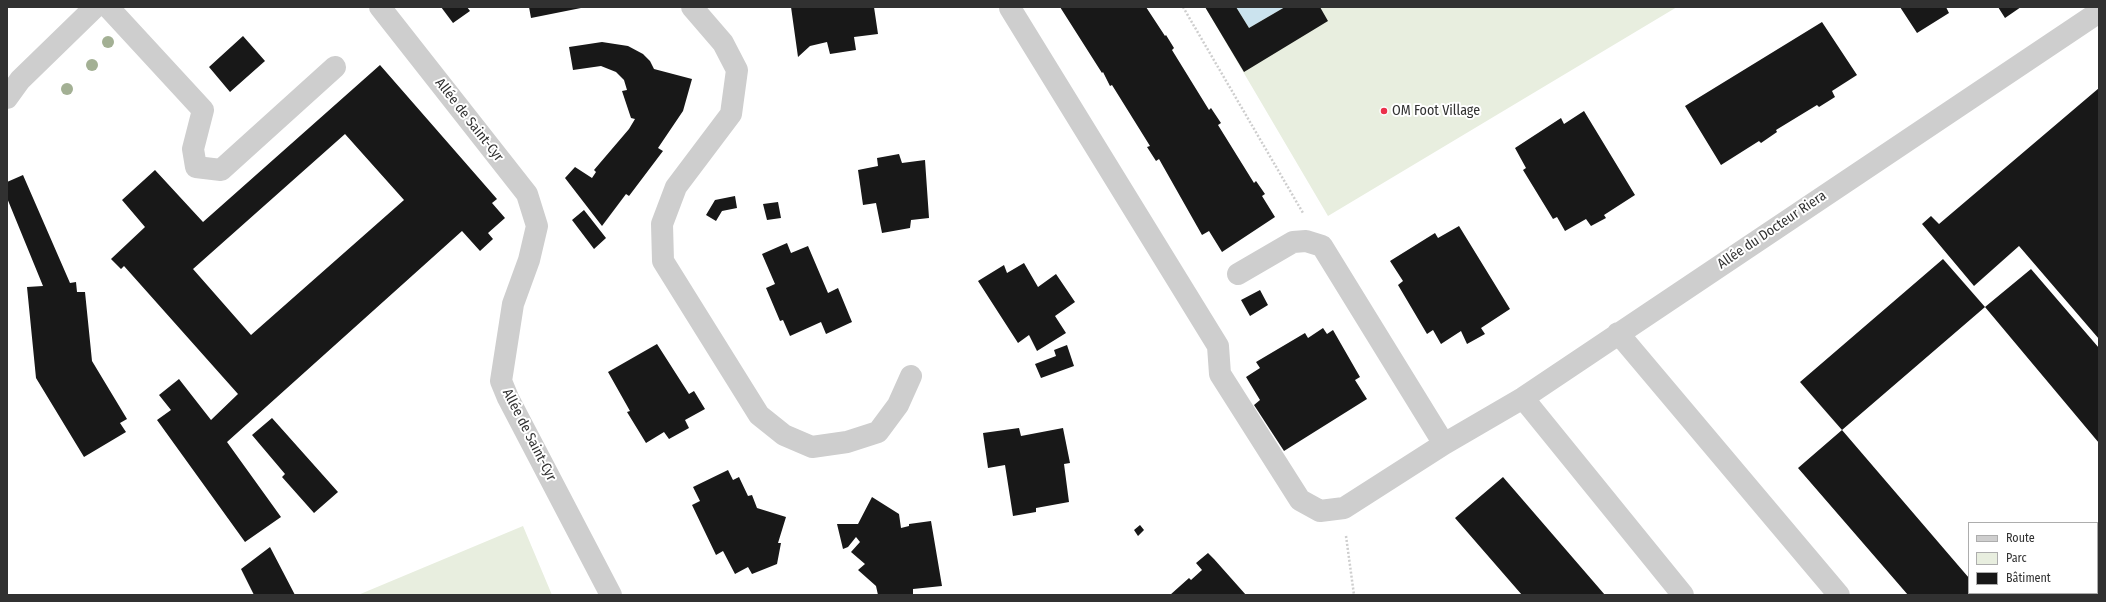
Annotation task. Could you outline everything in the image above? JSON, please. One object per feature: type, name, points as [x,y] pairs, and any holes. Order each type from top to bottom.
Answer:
[{"type":"street","points":[[7,98],[14,82],[95,7]]},
{"type":"street","points":[[108,7],[137,36],[203,110],[193,149],[196,167],[221,170],[335,67]]},
{"type":"street","name":"Allée de Saint-Cyr","points":[[380,7],[527,194],[537,226],[529,260],[513,304],[502,381],[508,398],[611,595]]},
{"type":"street","points":[[692,7],[723,44],[737,70],[731,114],[676,187],[662,224],[663,260],[759,415],[784,435],[812,447],[847,442],[878,432],[898,405],[911,376]]},
{"type":"street","points":[[1010,8],[1218,346],[1220,374],[1300,500],[1320,511],[1344,508]]},
{"type":"street","name":"Allée du Docteur Riera","points":[[1344,508],[1444,444],[1522,398],[2099,12]]},
{"type":"street","points":[[1238,274],[1293,242],[1306,241],[1322,246],[1444,444]]},
{"type":"street","points":[[1618,333],[1839,595]]},
{"type":"street","points":[[1522,398],[1683,595]]},
{"type":"path","points":[[1183,7],[1301,210]]},
{"type":"path","points":[[1344,508],[1354,595]]},
{"type":"green space","name":"OM Foot Village","points":[[1205,7],[1677,7],[1328,216]]},
{"type":"green space","points":[[523,526],[552,595],[358,595]]},
{"type":"water","points":[[1236,7],[1285,7],[1249,28]]},
{"type":"building","points":[[441,7],[467,7],[470,11],[453,23]]},
{"type":"building","points":[[529,7],[581,7],[581,8],[531,18]]},
{"type":"building","points":[[791,7],[874,7],[878,34],[854,37],[856,50],[830,54],[827,42],[810,46],[798,57]]},
{"type":"building","points":[[1060,7],[1146,7],[1174,48],[1172,50],[1209,110],[1211,108],[1221,123],[1218,125],[1254,183],[1256,181],[1265,194],[1262,196],[1275,217],[1222,252],[1209,231],[1202,235],[1159,159],[1156,161],[1147,147],[1150,146],[1112,85],[1110,86],[1103,72],[1102,73]]},
{"type":"building","points":[[1205,7],[1236,7],[1249,28],[1285,7],[1320,7],[1328,21],[1244,72]]},
{"type":"building","points":[[1900,7],[1946,7],[1949,13],[1917,33]]},
{"type":"building","points":[[1998,7],[2021,7],[2005,18]]},
{"type":"building","points":[[1822,22],[1857,75],[1832,91],[1835,97],[1819,107],[1817,105],[1776,130],[1777,132],[1761,143],[1759,141],[1721,165],[1685,106]]},
{"type":"building","points":[[243,36],[265,61],[230,92],[209,67]]},
{"type":"building","points":[[602,42],[628,46],[643,54],[650,61],[654,69],[692,79],[683,111],[658,148],[663,151],[629,196],[626,194],[602,226],[565,178],[575,167],[592,178],[596,172],[594,170],[629,129],[635,119],[631,118],[622,91],[627,90],[624,80],[616,72],[601,66],[573,70],[569,47]]},
{"type":"building","points":[[380,65],[497,199],[492,203],[505,218],[488,233],[493,239],[480,251],[462,231],[227,442],[281,517],[245,542],[157,420],[171,410],[159,395],[179,379],[211,420],[238,394],[124,266],[121,269],[111,259],[145,227],[122,200],[155,170],[203,222]],"holes":[[[345,134],[404,200],[251,335],[193,269]]]},
{"type":"building","points":[[2099,88],[2099,339],[2019,246],[1974,286],[1922,224],[1931,216],[1939,224]]},
{"type":"building","points":[[1584,111],[1635,195],[1604,215],[1606,218],[1591,226],[1586,219],[1565,231],[1557,217],[1553,219],[1523,170],[1526,168],[1515,148],[1561,118],[1564,124]]},
{"type":"building","points":[[899,154],[902,163],[925,160],[929,218],[911,220],[910,228],[882,233],[876,203],[863,205],[858,170],[878,166],[877,158]]},
{"type":"building","points":[[23,175],[70,283],[76,282],[77,292],[85,292],[92,361],[127,419],[120,423],[126,432],[84,457],[36,378],[27,287],[43,286],[7,198],[7,182]]},
{"type":"building","points":[[735,196],[737,208],[722,211],[716,221],[706,215],[715,200]]},
{"type":"building","points":[[778,202],[781,218],[767,220],[763,204]]},
{"type":"building","points":[[584,210],[606,238],[594,249],[572,220]]},
{"type":"building","points":[[1459,226],[1510,309],[1481,328],[1485,334],[1467,344],[1461,331],[1441,344],[1433,330],[1427,334],[1398,285],[1403,281],[1390,261],[1435,233],[1438,238]]},
{"type":"building","points":[[787,243],[791,253],[808,246],[828,293],[838,288],[852,322],[826,334],[821,322],[790,336],[783,320],[780,321],[766,288],[775,284],[762,254]]},
{"type":"building","points":[[1943,259],[1985,307],[1842,430],[1800,382]]},
{"type":"building","points":[[1024,263],[1038,287],[1056,274],[1075,302],[1055,316],[1066,333],[1037,351],[1029,335],[1018,343],[978,281],[1004,265],[1007,273]]},
{"type":"building","points":[[2031,269],[2099,348],[2099,443],[1985,307]]},
{"type":"building","points":[[1260,290],[1268,305],[1250,316],[1241,300]]},
{"type":"building","points":[[1323,328],[1327,334],[1333,330],[1360,377],[1355,380],[1367,399],[1284,451],[1254,405],[1260,400],[1246,377],[1260,368],[1256,362],[1305,333],[1308,338]]},
{"type":"building","points":[[657,344],[689,394],[694,391],[705,409],[685,420],[689,428],[669,439],[664,432],[646,443],[627,412],[630,411],[608,372]]},
{"type":"building","points":[[1067,345],[1074,366],[1041,378],[1035,364],[1056,356],[1054,350]]},
{"type":"building","points":[[272,418],[338,492],[314,513],[282,477],[285,474],[252,435]]},
{"type":"building","points":[[1019,428],[1021,436],[1063,428],[1070,463],[1064,464],[1069,502],[1036,508],[1036,512],[1013,516],[1005,465],[988,468],[983,433]]},
{"type":"building","points":[[1842,430],[1968,577],[1968,594],[1983,595],[1908,595],[1798,468]]},
{"type":"building","points":[[728,470],[733,480],[739,477],[748,496],[752,495],[757,508],[786,517],[778,543],[781,543],[777,564],[752,574],[748,567],[735,574],[723,551],[716,555],[692,505],[700,501],[693,487]]},
{"type":"building","points":[[1503,477],[1605,595],[1522,595],[1455,518]]},
{"type":"building","points":[[872,497],[899,514],[901,528],[909,526],[909,524],[931,521],[942,586],[913,589],[913,595],[878,595],[876,586],[858,570],[865,564],[851,552],[860,542],[856,537],[848,547],[843,549],[837,524],[858,524]]},
{"type":"building","points":[[1140,525],[1144,530],[1138,536],[1134,530]]},
{"type":"building","points":[[270,547],[295,595],[254,595],[241,569]]},
{"type":"building","points":[[1208,553],[1246,595],[1170,595],[1189,578],[1191,580],[1202,570],[1196,563]]},
{"type":"place","name":"OM Foot Village","points":[[1384,111]]}]
